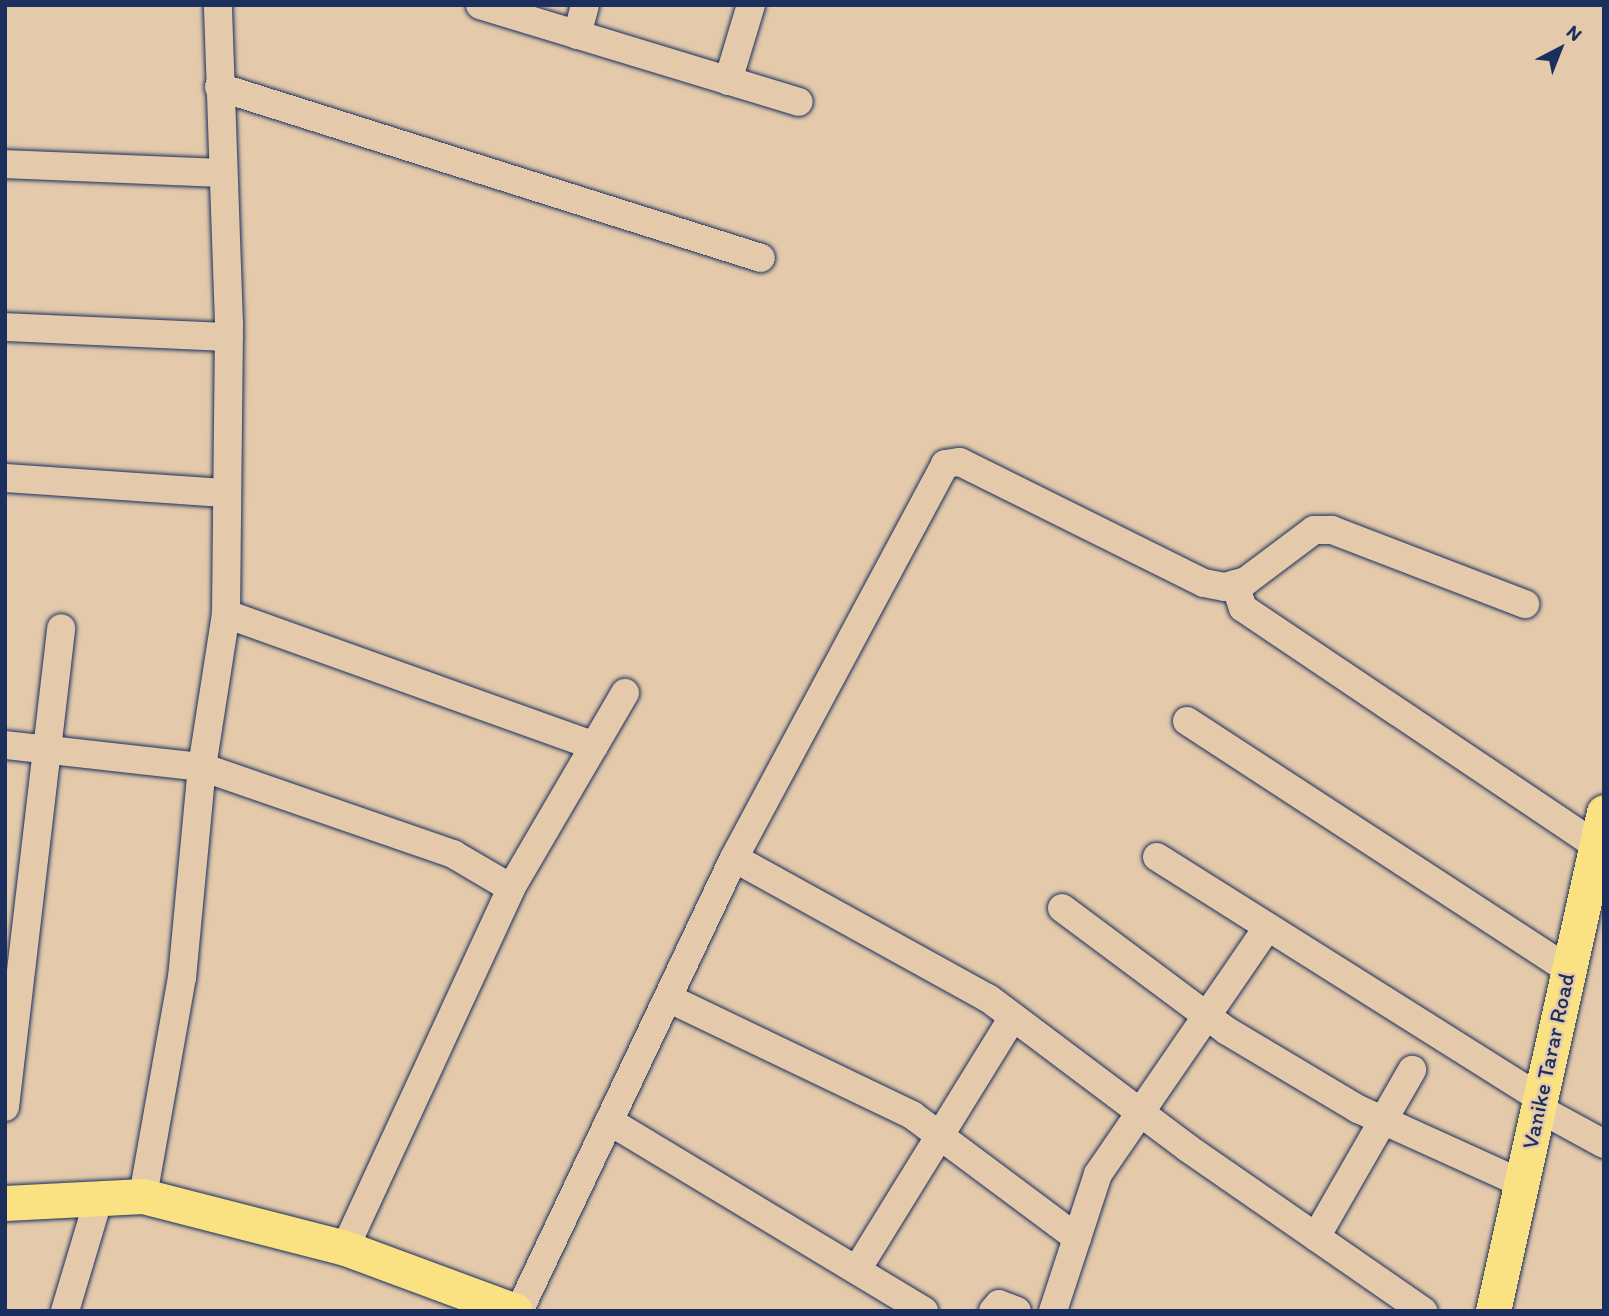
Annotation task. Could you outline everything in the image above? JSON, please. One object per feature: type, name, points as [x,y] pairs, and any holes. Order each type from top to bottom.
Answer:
[{"type":"main road","name":"Vanike Tarar Road","points":[[1493,1311],[1600,832]]},
{"type":"main road","points":[[5,1203],[98,1201],[143,1196],[345,1248],[517,1311]]},
{"type":"street","points":[[143,1196],[182,978],[202,766],[226,614],[224,493],[229,337],[220,173],[218,5]]},
{"type":"street","points":[[480,5],[799,102]]},
{"type":"street","points":[[577,35],[585,5]]},
{"type":"street","points":[[729,81],[751,5]]},
{"type":"street","points":[[219,87],[761,258]]},
{"type":"street","points":[[5,164],[220,173]]},
{"type":"street","points":[[5,327],[229,337]]},
{"type":"street","points":[[517,1311],[734,858],[945,464],[960,462],[1204,583],[1235,584],[1314,530],[1332,530],[1525,604]]},
{"type":"street","points":[[5,478],[224,493]]},
{"type":"street","points":[[1235,584],[1243,608],[1600,832]]},
{"type":"street","points":[[226,614],[594,746]]},
{"type":"street","points":[[5,1107],[61,628]]},
{"type":"street","points":[[345,1248],[511,888],[625,693]]},
{"type":"street","points":[[1187,720],[1568,969]]},
{"type":"street","points":[[5,745],[202,766],[453,854],[511,888]]},
{"type":"street","points":[[734,858],[1013,1017],[1142,1114],[1423,1311]]},
{"type":"street","points":[[1157,858],[1604,1144]]},
{"type":"street","points":[[1062,908],[1207,1015],[1384,1121],[1521,1183]]},
{"type":"street","points":[[1054,1311],[1098,1174],[1142,1114],[1267,928]]},
{"type":"street","points":[[668,998],[912,1115],[1077,1238]]},
{"type":"street","points":[[858,1268],[944,1138],[1013,1017]]},
{"type":"street","points":[[1316,1237],[1412,1070]]},
{"type":"street","points":[[609,1121],[858,1268],[925,1311]]},
{"type":"street","points":[[65,1311],[98,1201]]},
{"type":"street","points":[[993,1311],[999,1304],[1017,1311]]}]
